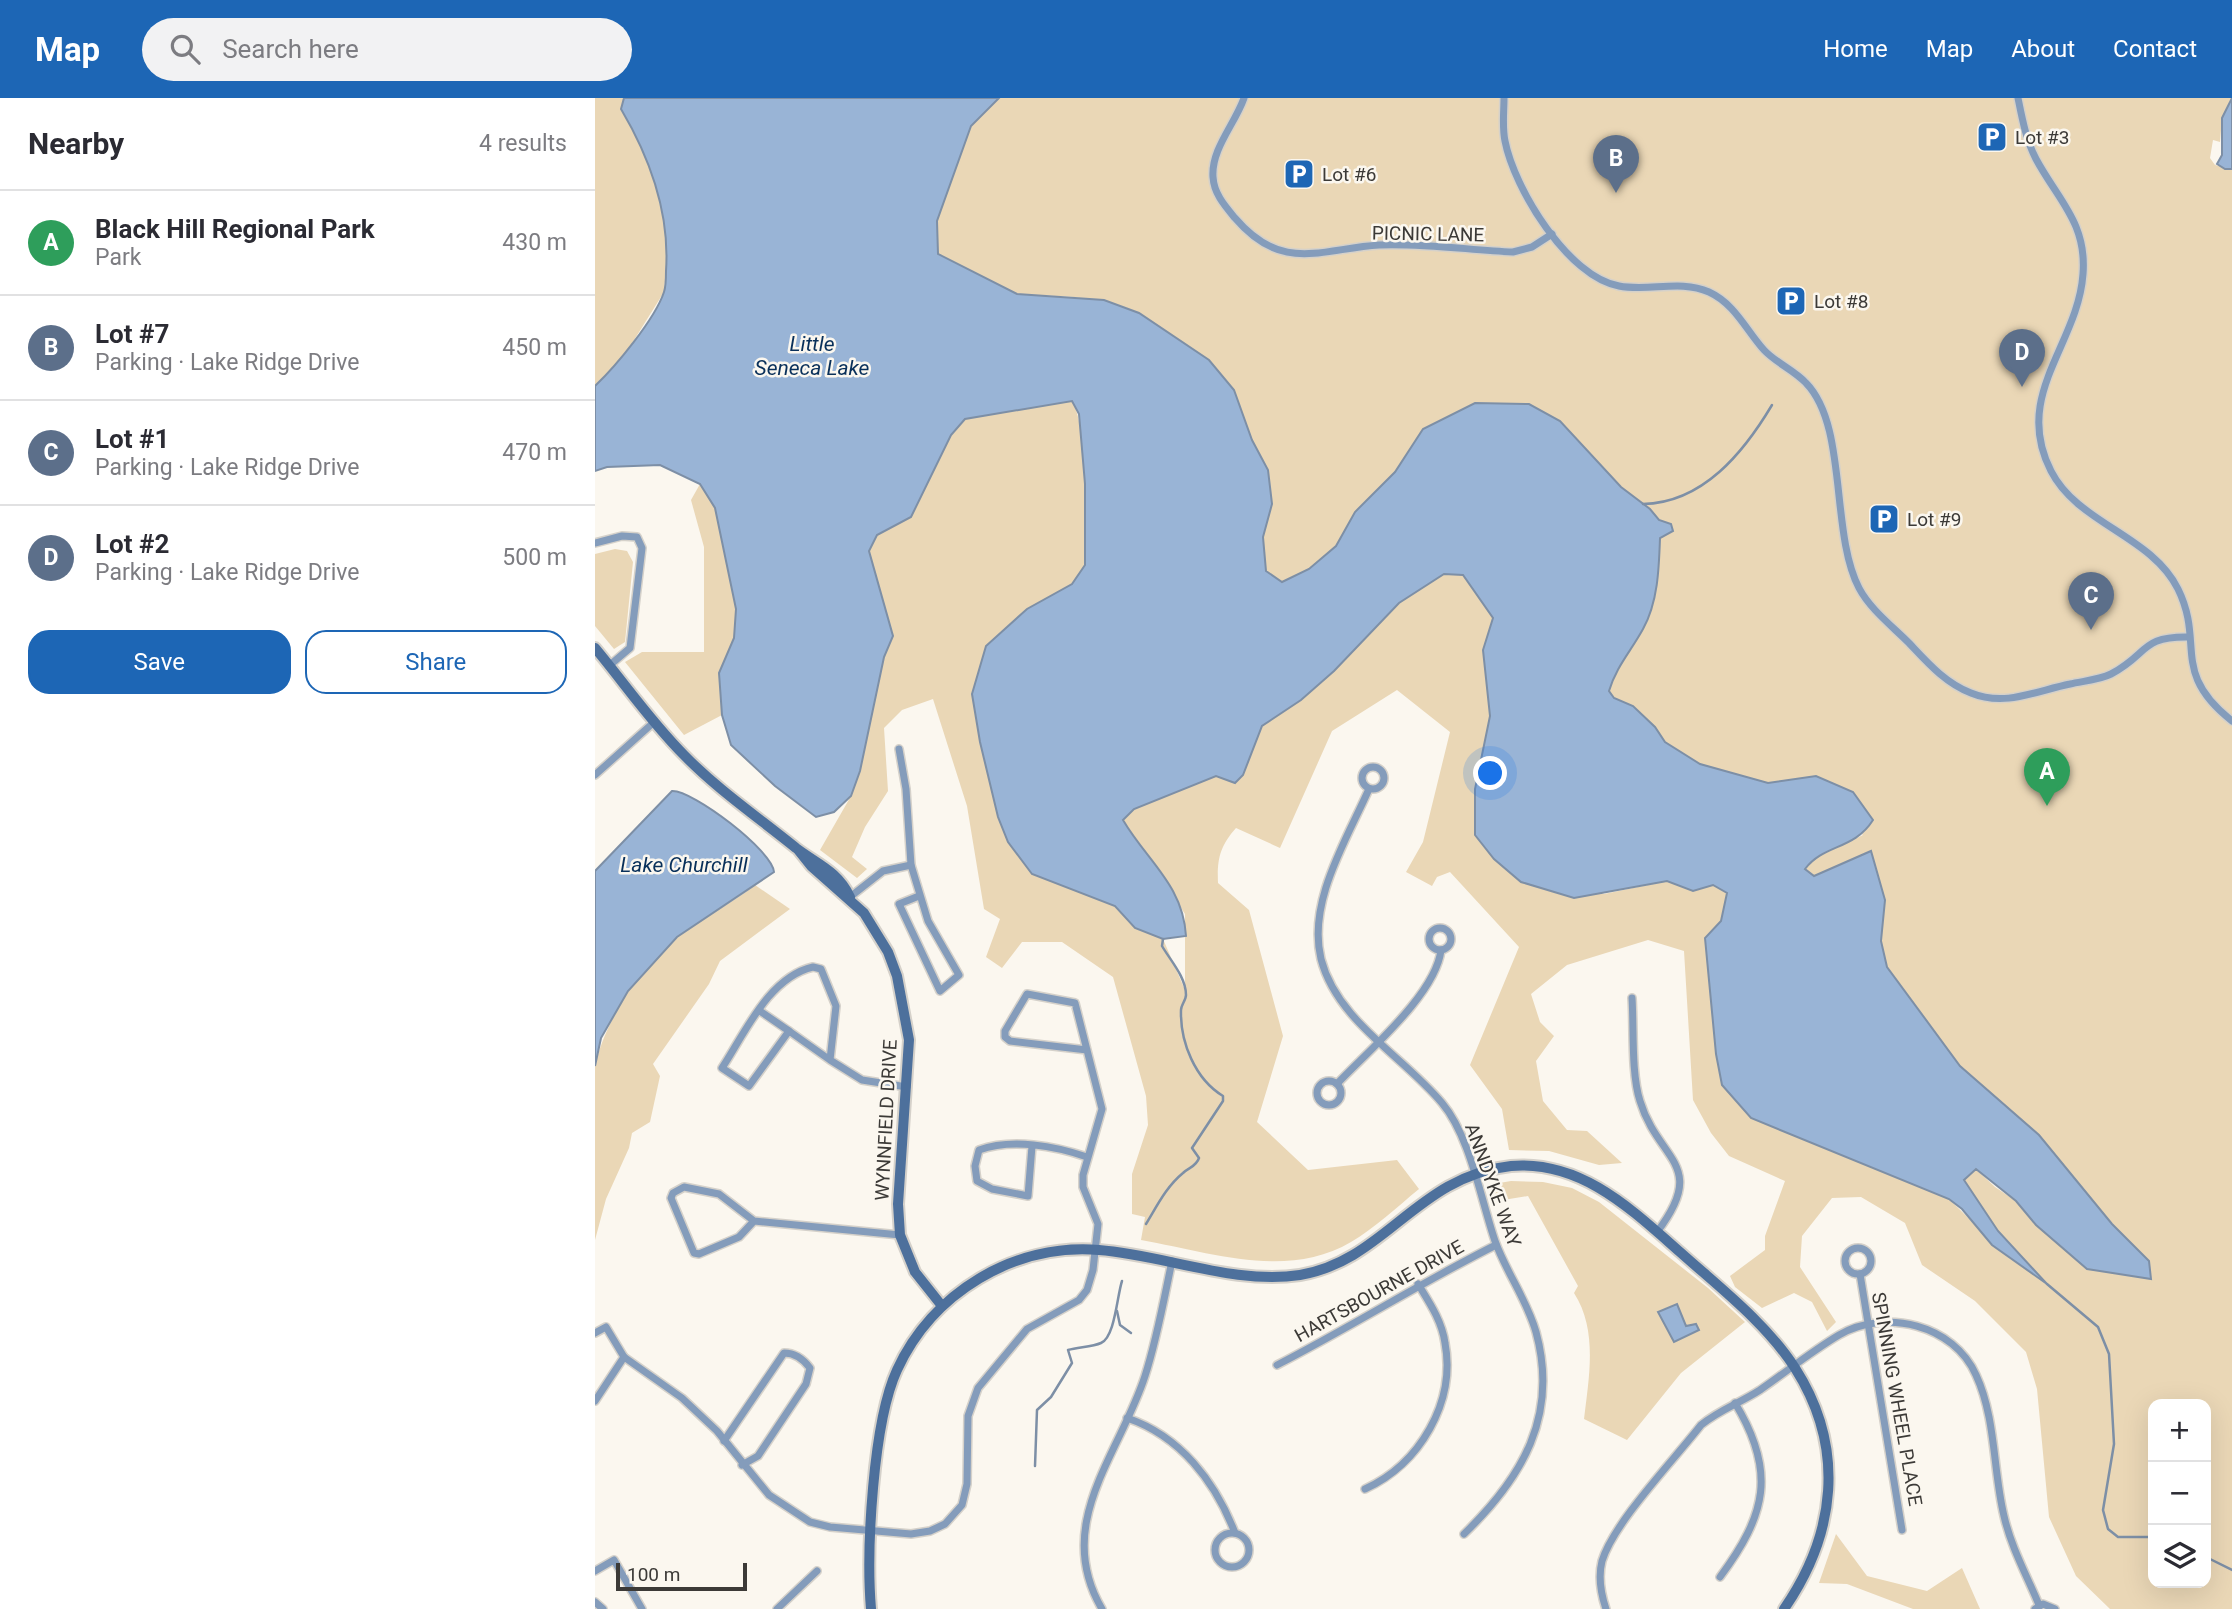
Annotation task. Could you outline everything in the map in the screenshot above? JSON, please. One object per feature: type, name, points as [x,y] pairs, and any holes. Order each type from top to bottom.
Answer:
[{"type":"street","name":"PICNIC LANE","points":[[1244,98],[1237,120],[1218,149],[1213,174],[1215,188],[1223,204],[1244,228],[1270,246],[1295,255],[1316,255],[1378,245],[1513,252],[1532,247],[1552,234]]},
{"type":"street","points":[[1504,98],[1505,141],[1513,167],[1532,205],[1552,234],[1587,272],[1620,287],[1687,286],[1710,293],[1735,311],[1765,351],[1807,384],[1820,402],[1826,421],[1847,548],[1858,587],[1914,649],[1952,683],[1987,698],[2025,696],[2106,677],[2127,666],[2160,638],[2189,637]]},
{"type":"street","points":[[2018,98],[2034,155],[2078,226],[2083,254],[2083,276],[2070,321],[2042,391],[2038,420],[2041,447],[2052,473],[2068,494],[2147,553],[2178,588],[2189,637],[2193,671],[2203,694],[2232,721]]},
{"type":"street","points":[[595,544],[630,536],[636,537],[642,548],[630,648],[610,665]]},
{"type":"street","name":"WYNNFIELD DRIVE","points":[[595,648],[653,723],[685,757],[799,850],[811,866],[838,891],[850,897],[877,933],[897,976],[908,1019],[908,1087],[898,1204],[900,1235],[915,1272],[942,1306]]},
{"type":"street","points":[[597,771],[653,723]]},
{"type":"street","points":[[899,748],[907,789],[911,865],[919,896],[940,944],[959,975],[940,991],[899,904],[919,896]]},
{"type":"street","name":"ANNDYKE WAY","points":[[1369,789],[1324,893],[1318,927],[1321,958],[1332,986],[1350,1012],[1443,1104],[1457,1126],[1496,1245],[1536,1332],[1543,1369],[1541,1407],[1532,1444],[1515,1477],[1494,1505],[1464,1534]]},
{"type":"street","points":[[850,897],[883,871],[911,865]]},
{"type":"street","points":[[1337,1084],[1429,983],[1439,965],[1441,950]]},
{"type":"street","points":[[789,1031],[749,1086],[722,1068],[760,1011],[789,976],[813,967],[821,970],[836,1006],[830,1060]]},
{"type":"street","points":[[595,1333],[606,1328],[624,1357],[682,1398],[725,1441],[769,1495],[810,1522],[871,1532],[911,1534],[930,1531],[955,1516],[967,1484],[968,1416],[978,1388],[1027,1329],[1079,1300],[1087,1290],[1096,1249],[1098,1224],[1083,1187],[1087,1157],[1102,1109],[1087,1050],[1075,1003],[1027,993],[1005,1031],[1005,1037],[1010,1041],[1087,1050]]},
{"type":"street","points":[[1632,998],[1639,1100],[1675,1161],[1680,1180],[1679,1199],[1657,1231]]},
{"type":"street","points":[[760,1011],[863,1080],[908,1087]]},
{"type":"street","points":[[1032,1146],[1028,1196],[992,1189],[977,1181],[975,1166],[979,1150],[989,1147],[1032,1146],[1063,1149],[1087,1157]]},
{"type":"street","points":[[871,1609],[871,1532],[879,1436],[886,1399],[911,1345],[942,1306],[969,1284],[1019,1259],[1071,1249],[1096,1249],[1246,1275],[1303,1274],[1338,1264],[1372,1242],[1431,1194],[1473,1173],[1534,1166],[1566,1172],[1613,1195],[1739,1304],[1794,1367],[1823,1432],[1829,1489],[1818,1550],[1785,1609]]},
{"type":"street","points":[[754,1221],[739,1237],[699,1254],[694,1253],[671,1198],[676,1189],[684,1187],[719,1194],[754,1221],[900,1235]]},
{"type":"street","name":"HARTSBOURNE DRIVE","points":[[1277,1365],[1340,1333],[1419,1284],[1496,1245]]},
{"type":"street","points":[[1102,1609],[1094,1596],[1086,1563],[1084,1534],[1089,1503],[1144,1378],[1172,1261]]},
{"type":"street","name":"SPINNING WHEEL PLACE","points":[[1860,1274],[1902,1530]]},
{"type":"street","points":[[1365,1489],[1383,1481],[1415,1450],[1431,1428],[1443,1401],[1448,1373],[1445,1341],[1436,1313],[1419,1284]]},
{"type":"street","points":[[1606,1609],[1600,1593],[1601,1563],[1613,1536],[1701,1425],[1841,1334],[1890,1322],[1920,1326],[1939,1334],[1965,1356],[1976,1374],[1984,1397],[2004,1516],[2037,1607],[2048,1604],[2055,1609]]},
{"type":"street","points":[[725,1441],[784,1353],[790,1353],[805,1361],[810,1368],[806,1384],[758,1456],[742,1465]]},
{"type":"street","points":[[595,1401],[624,1357]]},
{"type":"street","points":[[1720,1577],[1748,1537],[1761,1493],[1757,1448],[1735,1403]]},
{"type":"street","points":[[1127,1418],[1155,1430],[1182,1449],[1196,1464],[1228,1515],[1235,1533],[1245,1538],[1249,1553],[1240,1566],[1228,1568],[1218,1561],[1215,1550],[1219,1539],[1235,1533]]},
{"type":"street","points":[[595,1571],[614,1560],[642,1609]]},
{"type":"street","points":[[777,1609],[817,1571]]},
{"type":"street","points":[[595,1602],[603,1609]]},
{"type":"shaded area","points":[[595,98],[624,98],[621,109],[649,147],[664,213],[668,249],[664,292],[621,361],[595,386]]},
{"type":"shaded area","points":[[999,98],[2231,98],[2222,118],[2220,142],[2213,140],[2210,158],[2215,165],[2232,169],[2232,1609],[2110,1609],[2076,1576],[2049,1517],[2037,1389],[2026,1352],[1975,1301],[1922,1265],[1905,1223],[1861,1197],[1832,1198],[1802,1236],[1800,1267],[1836,1322],[1827,1331],[1812,1302],[1794,1293],[1762,1308],[1735,1287],[1730,1276],[1765,1250],[1765,1236],[1785,1181],[1729,1156],[1711,1133],[1693,1100],[1684,951],[1648,940],[1567,965],[1531,994],[1540,1022],[1554,1036],[1536,1061],[1543,1101],[1567,1130],[1587,1131],[1622,1163],[1599,1165],[1549,1151],[1509,1150],[1502,1109],[1470,1065],[1519,947],[1450,872],[1437,877],[1432,886],[1406,872],[1423,842],[1450,732],[1397,690],[1332,731],[1280,848],[1236,828],[1221,853],[1218,883],[1249,910],[1283,1036],[1257,1122],[1308,1170],[1397,1160],[1419,1189],[1351,1242],[1326,1253],[1301,1259],[1247,1260],[1141,1240],[1145,1217],[1132,1214],[1132,1174],[1148,1125],[1146,1096],[1113,977],[1062,942],[1022,942],[1002,968],[986,957],[1000,919],[984,909],[967,806],[933,699],[902,710],[884,728],[888,791],[865,827],[852,857],[867,869],[857,878],[820,850],[851,796],[884,657],[893,636],[869,551],[877,535],[911,517],[951,435],[965,419],[1072,401],[1085,441],[1085,565],[1072,584],[1027,609],[972,694],[998,817],[1032,874],[1115,906],[1135,928],[1163,939],[1185,990],[1185,914],[1123,821],[1134,809],[1216,776],[1243,775],[1262,726],[1301,700],[1334,671],[1399,603],[1444,574],[1464,574],[1493,618],[1483,650],[1490,716],[1475,803],[1475,835],[1604,894],[1667,881],[1693,891],[1714,885],[1728,893],[1752,1118],[1949,1199],[2008,1257],[2043,1281],[1998,1231],[1964,1180],[1976,1169],[1995,1187],[2016,1201],[2036,1225],[2087,1269],[2107,1271],[2149,1261],[2112,1224],[2039,1135],[1960,1066],[1887,967],[1881,941],[1885,900],[1871,852],[1814,876],[1805,868],[1813,859],[1863,835],[1788,780],[1768,783],[1700,764],[1664,742],[1655,727],[1633,706],[1614,698],[1609,691],[1648,619],[1657,585],[1660,538],[1672,531],[1671,524],[1659,520],[1650,509],[1621,487],[1560,421],[1529,404],[1475,403],[1424,429],[1395,472],[1355,512],[1336,546],[1309,569],[1282,582],[1266,572],[1263,537],[1272,504],[1268,470],[1252,440],[1172,337],[1140,313],[1119,305],[1074,297],[1017,294],[938,254],[937,221],[971,126]]},
{"type":"shaded area","points":[[700,484],[715,508],[736,609],[734,638],[719,673],[722,715],[684,735],[625,662],[642,652],[704,652],[704,547],[691,500]]},
{"type":"shaded area","points":[[615,549],[627,551],[633,562],[625,642],[614,649],[595,626],[595,554]]},
{"type":"shaded area","points":[[755,885],[790,909],[720,961],[709,984],[653,1064],[660,1076],[650,1122],[632,1133],[629,1148],[606,1199],[595,1240],[595,1066],[607,1030],[626,995],[664,948],[687,929]]},
{"type":"shaded area","points":[[1511,1181],[1543,1182],[1572,1188],[1599,1202],[1708,1288],[1745,1322],[1681,1373],[1627,1440],[1584,1419],[1590,1354],[1586,1322],[1574,1293],[1578,1286],[1528,1196],[1491,1202],[1488,1185]]},
{"type":"shaded area","points":[[1836,1534],[1867,1576],[1927,1591],[1962,1568],[1980,1609],[1913,1609],[1847,1584],[1819,1583]]},
{"type":"water","name":"Little Seneca Lake","points":[[624,98],[999,98],[971,126],[937,221],[938,254],[1017,294],[1104,300],[1139,313],[1209,360],[1234,390],[1252,440],[1268,470],[1272,504],[1263,537],[1266,571],[1282,582],[1309,569],[1336,546],[1355,512],[1395,472],[1423,429],[1475,403],[1529,404],[1560,421],[1621,487],[1650,509],[1659,520],[1671,524],[1673,531],[1660,538],[1655,596],[1648,619],[1609,691],[1614,698],[1633,706],[1655,727],[1665,742],[1700,764],[1768,783],[1816,776],[1853,792],[1873,820],[1857,837],[1821,855],[1805,869],[1814,876],[1871,851],[1885,900],[1881,941],[1887,967],[1960,1066],[2039,1135],[2112,1224],[2149,1261],[2151,1279],[2087,1269],[2036,1225],[2016,1201],[1976,1169],[1964,1180],[1998,1231],[2047,1284],[1992,1245],[1962,1209],[1949,1199],[1751,1118],[1722,1085],[1716,1054],[1705,938],[1721,921],[1727,893],[1713,885],[1693,891],[1667,881],[1574,898],[1521,882],[1494,859],[1475,835],[1475,789],[1490,716],[1483,650],[1493,618],[1463,575],[1444,574],[1399,603],[1334,671],[1301,700],[1262,726],[1243,775],[1235,783],[1216,776],[1134,809],[1123,820],[1171,888],[1183,918],[1186,936],[1163,939],[1135,928],[1115,906],[1032,874],[1008,842],[998,817],[972,694],[986,646],[1027,609],[1072,584],[1085,565],[1085,484],[1079,414],[1072,401],[965,419],[951,435],[911,517],[877,535],[869,551],[893,636],[884,657],[860,771],[851,796],[834,812],[816,817],[775,786],[731,745],[722,715],[719,673],[734,638],[736,609],[715,508],[700,484],[660,465],[607,467],[595,471],[595,386],[624,355],[644,328],[659,303],[666,282],[665,228],[661,207],[649,166],[621,109]]},
{"type":"water","points":[[2232,98],[2232,169],[2225,169],[2217,164],[2222,155],[2222,118]]},
{"type":"water","name":"Lake Churchill","points":[[672,791],[697,800],[731,823],[761,850],[774,872],[677,937],[628,991],[601,1038],[595,1066],[595,871]]},
{"type":"water","points":[[1677,1304],[1686,1326],[1696,1324],[1699,1330],[1674,1342],[1658,1312]]},
{"type":"waterway","points":[[1643,504],[1685,495],[1703,485],[1735,457],[1772,405]]},
{"type":"waterway","points":[[1146,1224],[1172,1184],[1198,1161],[1199,1158],[1192,1148],[1223,1101],[1223,1096],[1213,1089],[1197,1070],[1186,1047],[1181,1022],[1185,988],[1181,975],[1162,946],[1163,939]]},
{"type":"waterway","points":[[1035,1466],[1037,1410],[1051,1397],[1072,1363],[1068,1350],[1101,1343],[1106,1339],[1122,1281]]},
{"type":"waterway","points":[[2047,1284],[2098,1327],[2109,1354],[2114,1444],[2103,1510],[2108,1529],[2118,1537],[2148,1537]]},
{"type":"waterway","points":[[1117,1311],[1120,1325],[1131,1333]]},
{"type":"waterway","points":[[2211,1560],[2232,1570]]},
{"type":"place","name":"Lot #3","points":[[1992,137]]},
{"type":"place","name":"Lot #6","points":[[1299,174]]},
{"type":"place","name":"Lot #7","points":[[1616,193]]},
{"type":"place","name":"Lot #8","points":[[1791,301]]},
{"type":"place","name":"Lot #2","points":[[2022,387]]},
{"type":"place","name":"Lot #9","points":[[1884,519]]},
{"type":"place","name":"Lot #1","points":[[2091,630]]},
{"type":"place","name":"Black Hill Regional Park","points":[[2047,806]]}]
